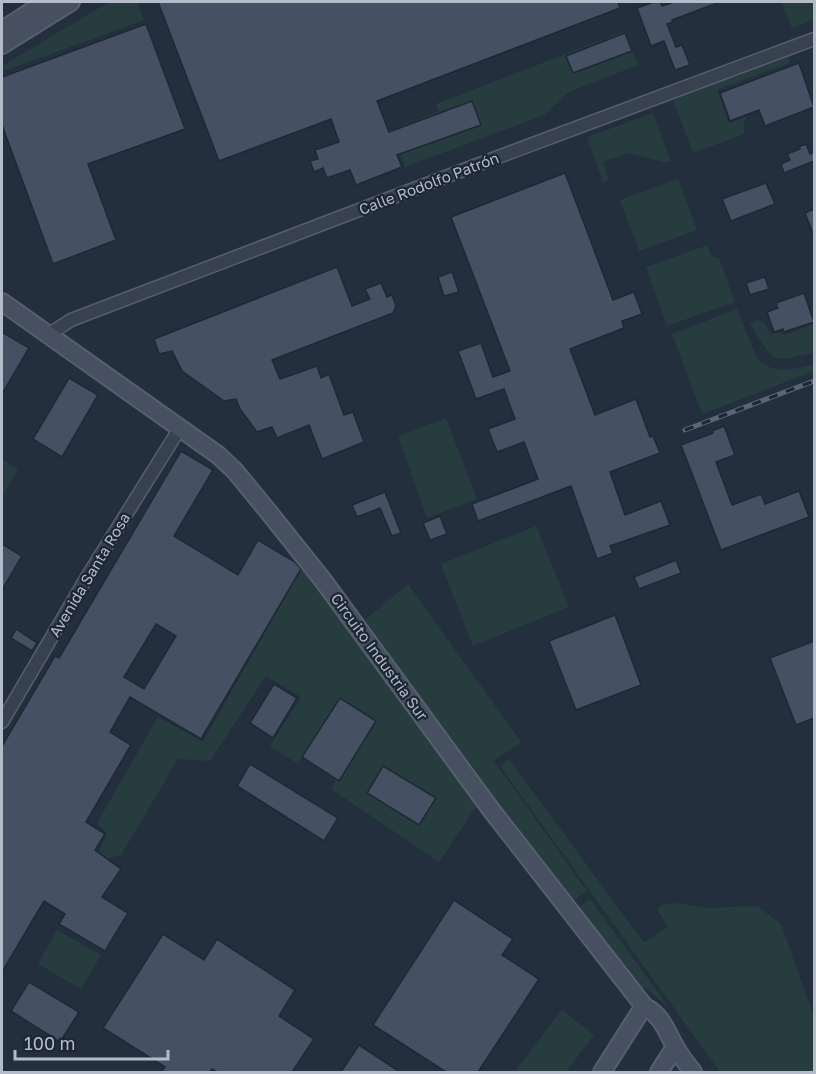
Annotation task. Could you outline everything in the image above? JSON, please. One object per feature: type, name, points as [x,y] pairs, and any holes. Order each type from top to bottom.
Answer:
[{"type":"main road","points":[[2,30],[46,2]]},
{"type":"main road","points":[[2,45],[71,2]]},
{"type":"main road","name":"Circuito Industria Sur","points":[[2,302],[218,455],[235,471],[322,579],[492,811],[644,1006],[654,1011],[664,1022],[675,1047],[693,1072]]},
{"type":"main road","points":[[602,1072],[644,1006]]},
{"type":"main road","points":[[658,1072],[675,1047]]},
{"type":"street","name":"Calle Rodolfo Patrón","points":[[48,335],[71,320],[814,39]]},
{"type":"street","name":"Avenida Santa Rosa","points":[[2,722],[87,577],[180,429]]},
{"type":"green space","points":[[109,2],[137,2],[144,20],[2,72],[2,66]]},
{"type":"green space","points":[[781,2],[814,2],[814,19],[792,28]]},
{"type":"green space","points":[[625,31],[638,65],[569,92],[544,115],[405,167],[391,130],[439,111],[436,104]]},
{"type":"green space","points":[[788,57],[790,63],[717,90],[729,123],[748,116],[744,122],[744,134],[693,153],[673,100]]},
{"type":"green space","points":[[653,113],[671,162],[628,153],[603,162],[609,180],[603,182],[587,137]]},
{"type":"green space","points":[[678,179],[697,230],[639,251],[620,200]]},
{"type":"green space","points":[[708,245],[711,256],[719,258],[735,302],[667,326],[646,267]]},
{"type":"green space","points":[[737,309],[757,359],[770,367],[784,370],[814,365],[814,371],[702,414],[672,334]]},
{"type":"green space","points":[[757,320],[764,323],[771,334],[784,335],[814,324],[814,352],[789,358],[774,357],[750,324]]},
{"type":"green space","points":[[446,418],[477,499],[427,518],[398,436]]},
{"type":"green space","points":[[2,459],[18,469],[2,497]]},
{"type":"green space","points":[[536,526],[569,607],[473,646],[441,564]]},
{"type":"green space","points":[[302,567],[477,805],[439,862],[331,789],[375,723],[340,699],[298,764],[270,746],[301,697],[266,676],[210,761],[178,759],[121,855],[94,862],[107,833],[97,823],[158,717],[203,742]]},
{"type":"green space","points":[[408,584],[521,742],[494,761],[587,891],[569,904],[365,620]]},
{"type":"green space","points":[[509,759],[644,943],[668,926],[657,910],[661,905],[679,903],[704,908],[757,906],[781,924],[814,1017],[814,1072],[720,1072],[500,766]]},
{"type":"green space","points":[[590,899],[670,1009],[646,988],[635,988],[577,909]]},
{"type":"green space","points":[[57,930],[101,955],[81,989],[38,964]]},
{"type":"green space","points":[[562,1010],[594,1035],[566,1072],[514,1072]]},
{"type":"building","points":[[158,2],[618,2],[620,8],[377,101],[389,132],[472,101],[481,125],[397,155],[402,167],[356,185],[350,170],[327,178],[323,168],[314,172],[310,161],[318,159],[315,150],[339,142],[331,119],[219,161]]},
{"type":"building","points":[[660,2],[662,6],[674,2],[720,2],[667,24],[676,47],[682,45],[690,65],[675,70],[664,41],[651,46],[637,8]]},
{"type":"building","points":[[146,24],[185,129],[88,164],[116,240],[53,264],[2,125],[2,77]]},
{"type":"building","points":[[625,33],[632,51],[573,73],[566,56]]},
{"type":"building","points":[[799,63],[814,107],[765,126],[759,110],[730,121],[720,93]]},
{"type":"building","points":[[806,144],[810,154],[814,152],[814,161],[784,173],[781,164],[790,160],[787,154]]},
{"type":"building","points":[[565,173],[613,300],[634,292],[642,314],[622,321],[624,328],[570,349],[595,415],[636,399],[650,437],[653,436],[660,453],[610,472],[625,515],[661,501],[670,525],[610,546],[613,553],[597,559],[571,486],[478,521],[472,504],[538,479],[524,442],[497,452],[488,429],[515,419],[504,389],[476,399],[458,351],[481,343],[493,377],[510,371],[451,217]]},
{"type":"building","points":[[766,183],[775,204],[731,221],[722,199]]},
{"type":"building","points":[[814,209],[814,236],[805,213]]},
{"type":"building","points":[[337,267],[352,306],[370,299],[365,289],[381,283],[387,297],[392,295],[396,306],[393,313],[272,360],[280,379],[317,366],[321,378],[329,374],[344,415],[353,412],[364,442],[322,459],[309,425],[277,438],[272,427],[257,432],[240,409],[236,399],[224,401],[182,371],[172,351],[159,354],[154,339]]},
{"type":"building","points":[[452,272],[459,292],[444,296],[438,277]]},
{"type":"building","points":[[765,277],[769,289],[750,295],[746,283]]},
{"type":"building","points":[[804,293],[814,322],[784,332],[783,329],[774,332],[767,312],[778,308],[776,303]]},
{"type":"building","points":[[2,332],[29,348],[2,394]]},
{"type":"building","points":[[69,378],[98,395],[62,457],[33,439]]},
{"type":"building","points":[[724,426],[735,455],[716,462],[732,505],[761,494],[765,504],[799,491],[809,517],[721,550],[681,445],[713,433],[712,431]]},
{"type":"building","points":[[181,451],[213,470],[174,536],[238,575],[258,540],[295,562],[301,569],[201,739],[130,697],[110,732],[131,745],[86,822],[105,834],[95,850],[121,869],[102,897],[128,913],[105,951],[59,924],[65,914],[44,901],[2,972],[2,746],[55,656],[59,658]],"holes":[[[156,624],[176,636],[144,689],[124,677]]]},
{"type":"building","points":[[385,492],[401,533],[392,536],[380,508],[357,517],[352,505]]},
{"type":"building","points":[[440,516],[447,534],[430,540],[423,523]]},
{"type":"building","points":[[2,544],[22,556],[2,590]]},
{"type":"building","points":[[676,560],[681,573],[639,589],[634,577]]},
{"type":"building","points":[[615,615],[641,685],[576,710],[549,641]]},
{"type":"building","points":[[16,629],[37,643],[32,651],[11,638]]},
{"type":"building","points":[[814,641],[814,718],[796,725],[770,658]]},
{"type":"building","points":[[274,684],[297,698],[273,738],[250,723]]},
{"type":"building","points":[[340,698],[376,721],[339,781],[302,757]]},
{"type":"building","points":[[250,764],[338,818],[324,841],[237,786]]},
{"type":"building","points":[[383,766],[436,798],[419,825],[367,793]]},
{"type":"building","points":[[454,900],[513,939],[502,955],[539,979],[478,1072],[446,1072],[373,1025]]},
{"type":"building","points":[[163,934],[204,960],[217,939],[295,990],[279,1016],[314,1039],[292,1072],[217,1072],[212,1069],[210,1072],[161,1072],[165,1067],[103,1028]]},
{"type":"building","points":[[29,982],[79,1012],[60,1042],[11,1011]]},
{"type":"building","points":[[359,1045],[400,1072],[341,1072]]},
{"type":"railway","points":[[685,430],[814,381]]}]
